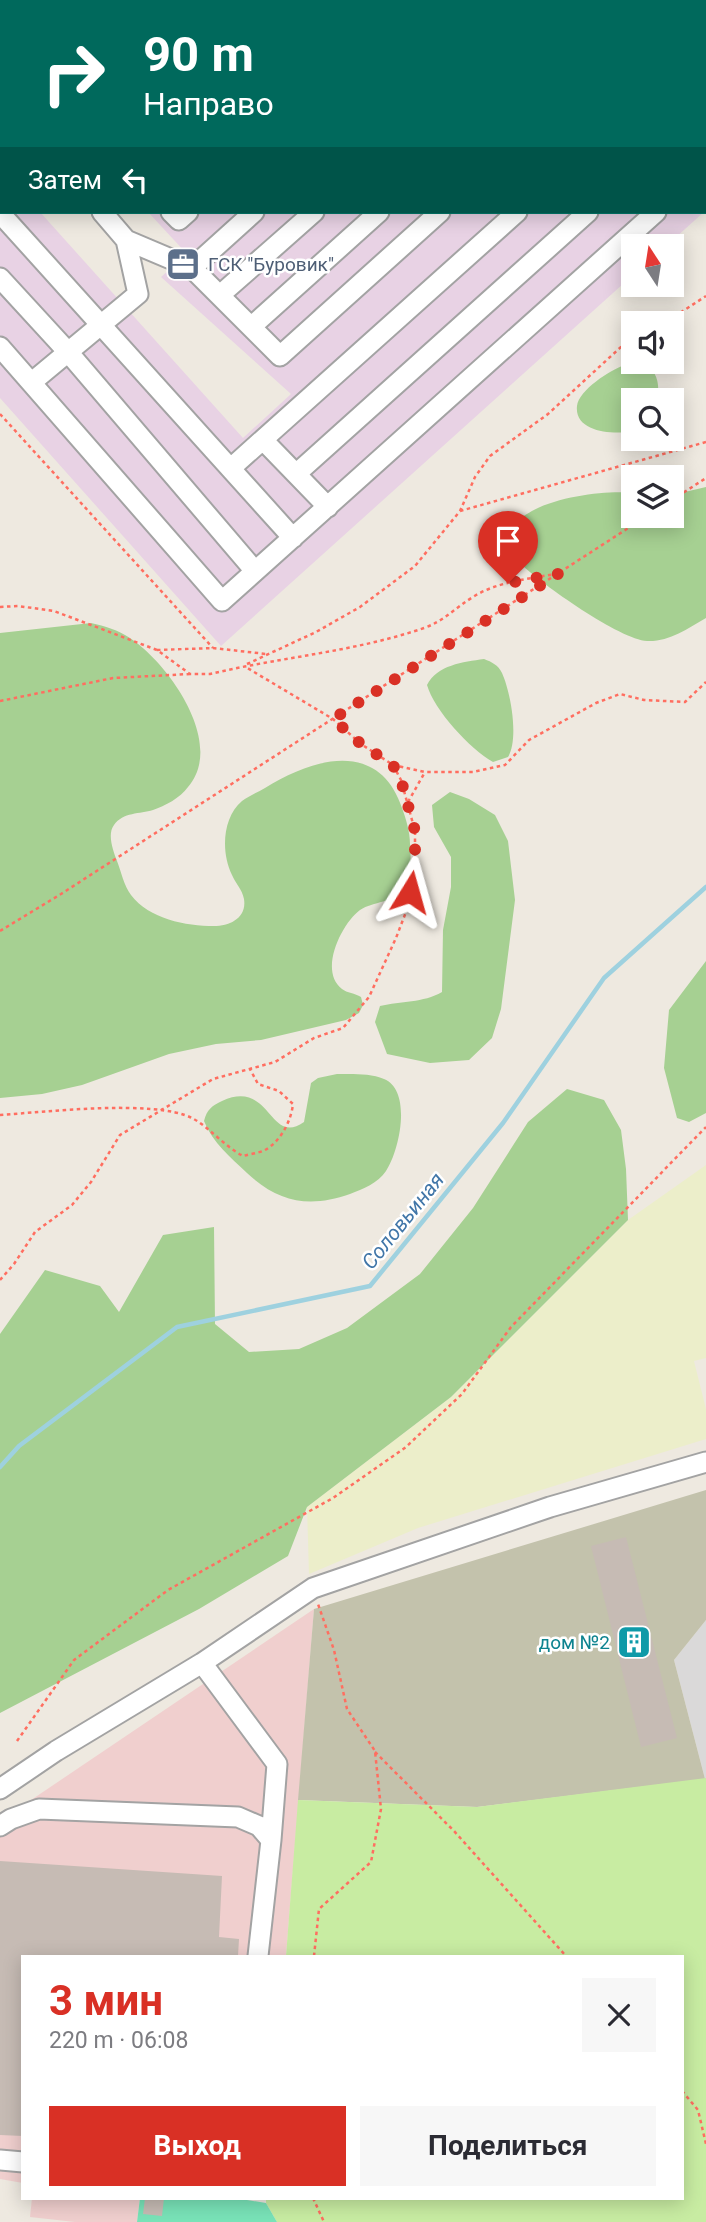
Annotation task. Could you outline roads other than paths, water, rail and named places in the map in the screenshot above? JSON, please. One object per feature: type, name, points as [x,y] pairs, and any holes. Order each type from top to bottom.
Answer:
[{"type":"lane","points":[[1,214],[293,538]]},
{"type":"lane","points":[[104,214],[126,240],[192,268],[280,356],[438,214]]},
{"type":"lane","points":[[173,214],[179,220],[186,214]]},
{"type":"lane","points":[[192,268],[252,214]]},
{"type":"lane","points":[[220,295],[312,214]]},
{"type":"lane","points":[[251,327],[377,214]]},
{"type":"lane","points":[[232,468],[515,214]]},
{"type":"lane","points":[[296,474],[586,214]]},
{"type":"lane","points":[[0,347],[222,601],[654,214]]},
{"type":"lane","points":[[32,382],[138,295],[126,240]]},
{"type":"lane","points":[[0,278],[68,352],[256,571]]},
{"type":"lane","points":[[263,440],[328,507]]},
{"type":"lane","points":[[0,1789],[56,1751],[202,1663],[313,1588],[550,1507],[706,1462]]},
{"type":"lane","points":[[202,1663],[277,1764],[258,1955]]},
{"type":"lane","points":[[0,1826],[39,1809],[238,1817],[259,1826],[271,1840]]},
{"type":"lane","points":[[0,2160],[21,2162]]},
{"type":"waterway","name":"Соловьиная","points":[[0,1467],[19,1446],[177,1327],[370,1286],[503,1123],[604,978],[706,887]]},
{"type":"place","name":"ГСК \"Буровик\"","points":[[183,264]]},
{"type":"place","name":"дом №2","points":[[634,1642]]}]
